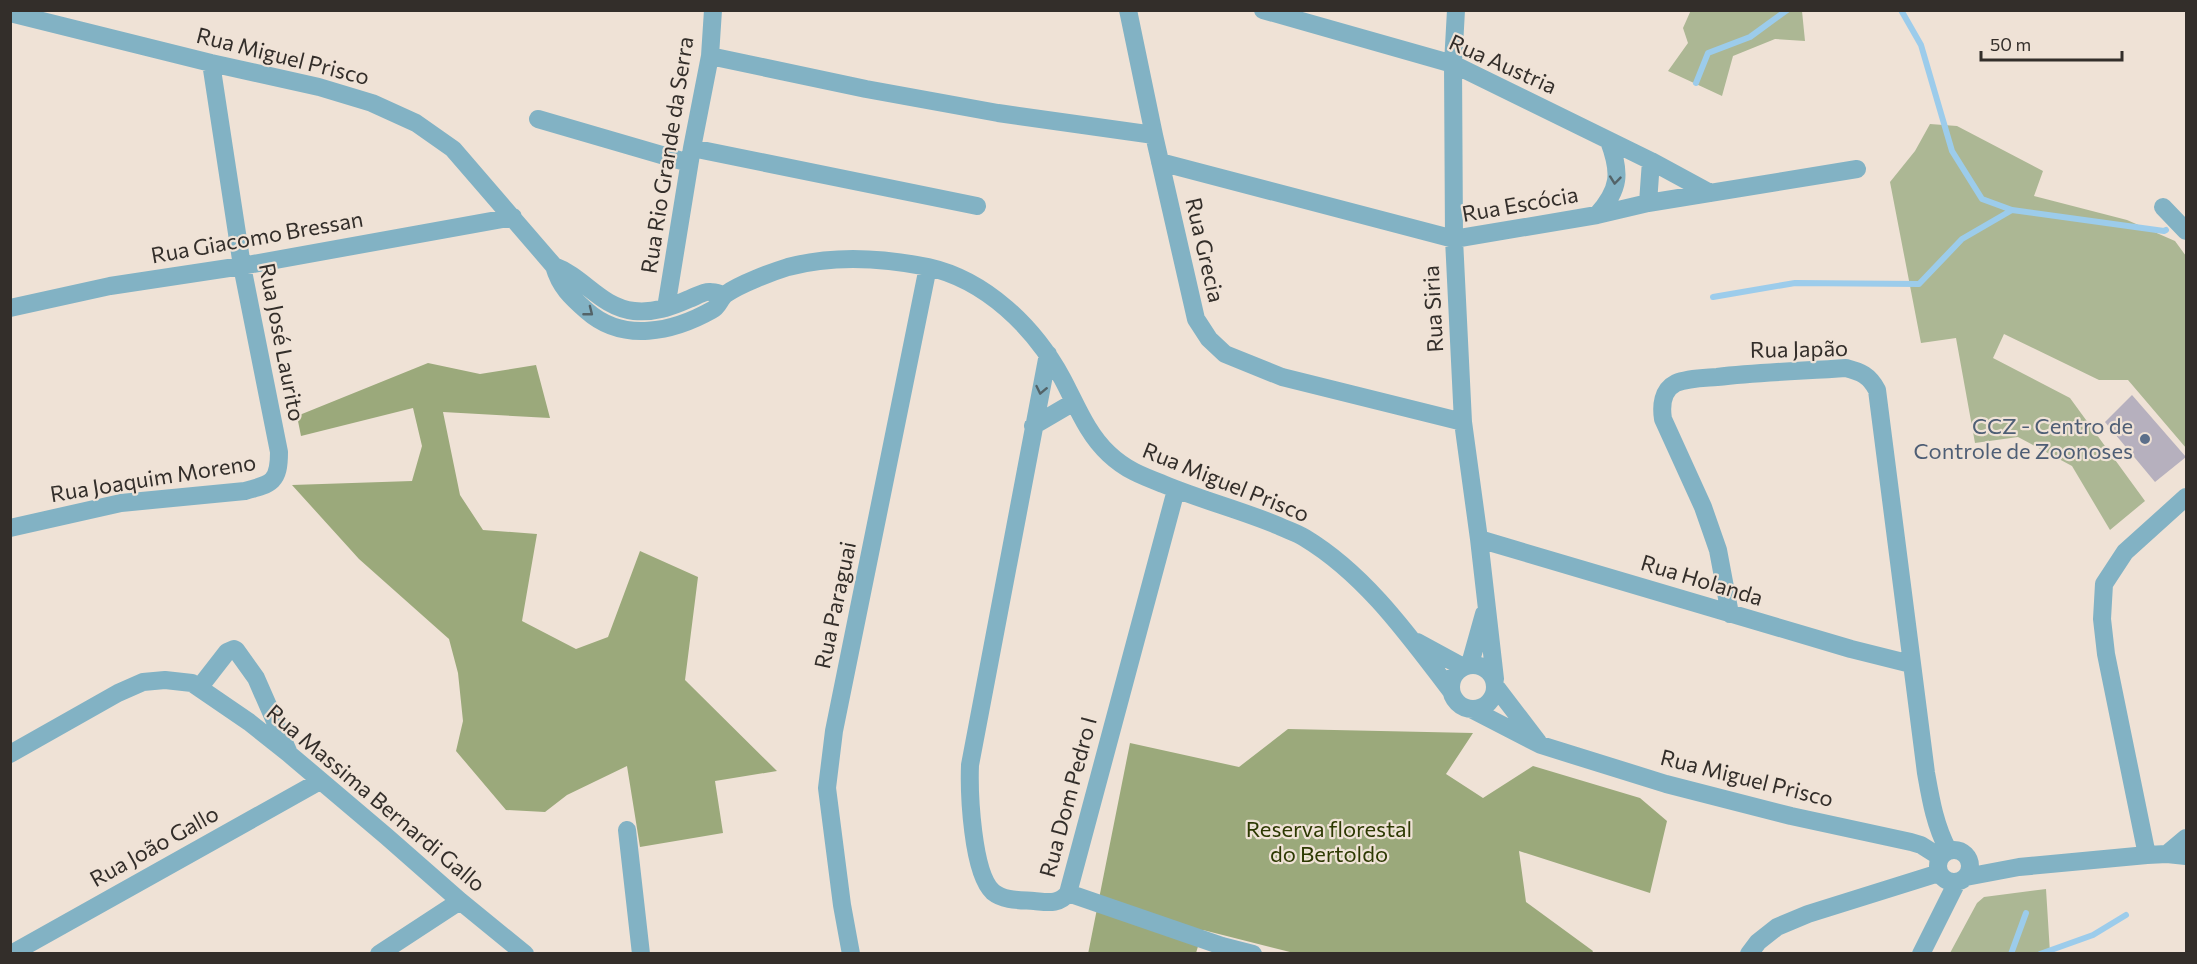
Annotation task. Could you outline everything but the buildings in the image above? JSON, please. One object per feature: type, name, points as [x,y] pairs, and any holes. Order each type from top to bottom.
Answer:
[{"type":"street","name":"Rua Rio Grande da Serra","points":[[666,308],[710,56],[713,10]]},
{"type":"street","name":"Rua Grecia","points":[[1128,10],[1196,319],[1209,339],[1225,354],[1282,377],[1463,422]]},
{"type":"street","name":"Rua Siria","points":[[1456,10],[1453,64],[1454,239],[1463,422],[1495,683]]},
{"type":"street","name":"Rua Austria","points":[[1275,12],[1453,64],[1651,161],[1710,193]]},
{"type":"street","name":"Rua Miguel Prisco","points":[[10,14],[319,87],[372,103],[416,123],[453,148],[554,266],[558,281],[572,297],[593,316],[608,324],[631,331],[649,332],[684,322],[716,309],[724,295],[771,273],[826,260],[877,260],[928,267],[975,285],[1039,341],[1088,428],[1100,444],[1127,470],[1176,490],[1263,519],[1304,537],[1344,566],[1380,602],[1451,691],[1458,704],[1541,746],[1666,784],[1791,816],[1921,845],[1949,869],[1959,850],[1968,856],[2019,867]]},
{"type":"street","points":[[710,56],[866,89],[987,111],[1154,135]]},
{"type":"street","name":"Rua José Laurito","points":[[211,63],[242,266],[279,452]]},
{"type":"street","points":[[538,119],[691,155],[977,206]]},
{"type":"street","points":[[1598,215],[1609,201],[1617,178],[1616,159],[1609,141]]},
{"type":"street","points":[[1648,203],[1651,161]]},
{"type":"street","name":"Rua Escócia","points":[[1160,162],[1454,239],[1598,215],[1648,203],[1857,169]]},
{"type":"street","points":[[2163,207],[2187,231]]},
{"type":"street","name":"Rua Giacomo Bressan","points":[[10,309],[110,286],[242,266],[513,217]]},
{"type":"street","name":"Rua Miguel Prisco","points":[[554,266],[570,272],[601,299],[616,307],[642,311],[666,308],[709,291],[724,295]]},
{"type":"street","name":"Rua Paraguai","points":[[851,954],[829,817],[827,789],[829,764],[928,267]]},
{"type":"street","name":"Rua Dom Pedro I","points":[[1048,354],[970,765],[969,791],[977,851],[983,877],[993,892],[1010,899],[1051,902],[1060,901],[1068,893],[1176,490]]},
{"type":"street","name":"Rua Japão","points":[[1730,614],[1718,550],[1703,507],[1663,419],[1661,408],[1665,393],[1676,384],[1745,374],[1846,368],[1871,378],[1876,390],[1911,664],[1934,815],[1949,869]]},
{"type":"street","points":[[1033,426],[1074,402]]},
{"type":"street","name":"Rua Joaquim Moreno","points":[[10,528],[121,502],[245,491],[265,486],[275,478],[279,466],[279,452]]},
{"type":"street","points":[[2147,855],[2106,654],[2102,619],[2104,584],[2125,552],[2187,497]]},
{"type":"street","name":"Rua Holanda","points":[[1479,539],[1851,650],[1911,664]]},
{"type":"street","name":"Rua Siria","points":[[1467,666],[1486,604]]},
{"type":"street","name":"Rua Miguel Prisco","points":[[1410,638],[1467,666],[1485,668],[1541,746]]},
{"type":"street","points":[[10,754],[118,693],[143,682],[165,680],[195,686],[227,652],[234,649],[256,678],[288,753]]},
{"type":"street","points":[[1451,691],[1453,677],[1467,666]]},
{"type":"street","points":[[1471,710],[1491,702],[1495,683]]},
{"type":"street","name":"Rua Massima Bernardi Gallo","points":[[195,686],[249,722],[288,753],[525,954]]},
{"type":"street","name":"Rua João Gallo","points":[[11,954],[320,781]]},
{"type":"street","points":[[627,831],[641,954]]},
{"type":"street","points":[[2167,854],[2187,838]]},
{"type":"street","points":[[1749,954],[1758,942],[1777,927],[1808,914],[1949,869],[2019,867],[2147,855],[2187,856]]},
{"type":"street","points":[[1921,954],[1935,923],[1949,869]]},
{"type":"street","points":[[1068,893],[1222,946],[1253,954]]},
{"type":"street","points":[[380,954],[460,901]]},
{"type":"green space","points":[[1691,10],[1802,11],[1805,41],[1775,39],[1733,56],[1722,96],[1668,71],[1688,43],[1683,28]]},
{"type":"green space","points":[[1930,124],[1957,126],[2043,171],[2034,196],[2127,220],[2175,241],[2186,256],[2186,448],[2128,380],[2099,380],[2004,334],[1993,358],[2070,398],[2145,501],[2110,530],[2072,466],[2018,437],[1975,443],[1956,338],[1921,343],[1890,182],[1915,151]]},
{"type":"green space","points":[[428,363],[480,374],[536,365],[550,418],[443,412],[460,495],[483,530],[537,534],[522,621],[576,649],[608,637],[640,551],[698,577],[685,680],[777,771],[715,781],[723,833],[640,847],[627,766],[567,795],[545,812],[506,810],[456,751],[463,721],[458,673],[449,639],[359,559],[292,485],[412,481],[422,446],[413,408],[301,436],[297,416]]},
{"type":"green space","name":"Reserva florestal do Bertoldo","points":[[1288,729],[1473,733],[1446,774],[1483,798],[1533,766],[1640,798],[1667,821],[1650,893],[1519,851],[1526,902],[1593,951],[1592,953],[1294,953],[1203,930],[1196,953],[1088,954],[1130,743],[1239,767]]},
{"type":"green space","points":[[2046,889],[2050,953],[1950,953],[1977,903],[1984,897]]},
{"type":"waterway","points":[[1696,83],[1708,53],[1750,37],[1787,10]]},
{"type":"waterway","points":[[1901,10],[1921,45],[1952,151],[1982,199],[2012,210]]},
{"type":"waterway","points":[[1713,297],[1795,283],[1919,284],[1962,239],[2012,210],[2166,230]]},
{"type":"waterway","points":[[2011,954],[2026,913]]},
{"type":"waterway","points":[[2040,954],[2093,935],[2126,915]]},
{"type":"place","name":"CCZ - Centro de Controle de Zoonoses","points":[[2145,439]]}]
